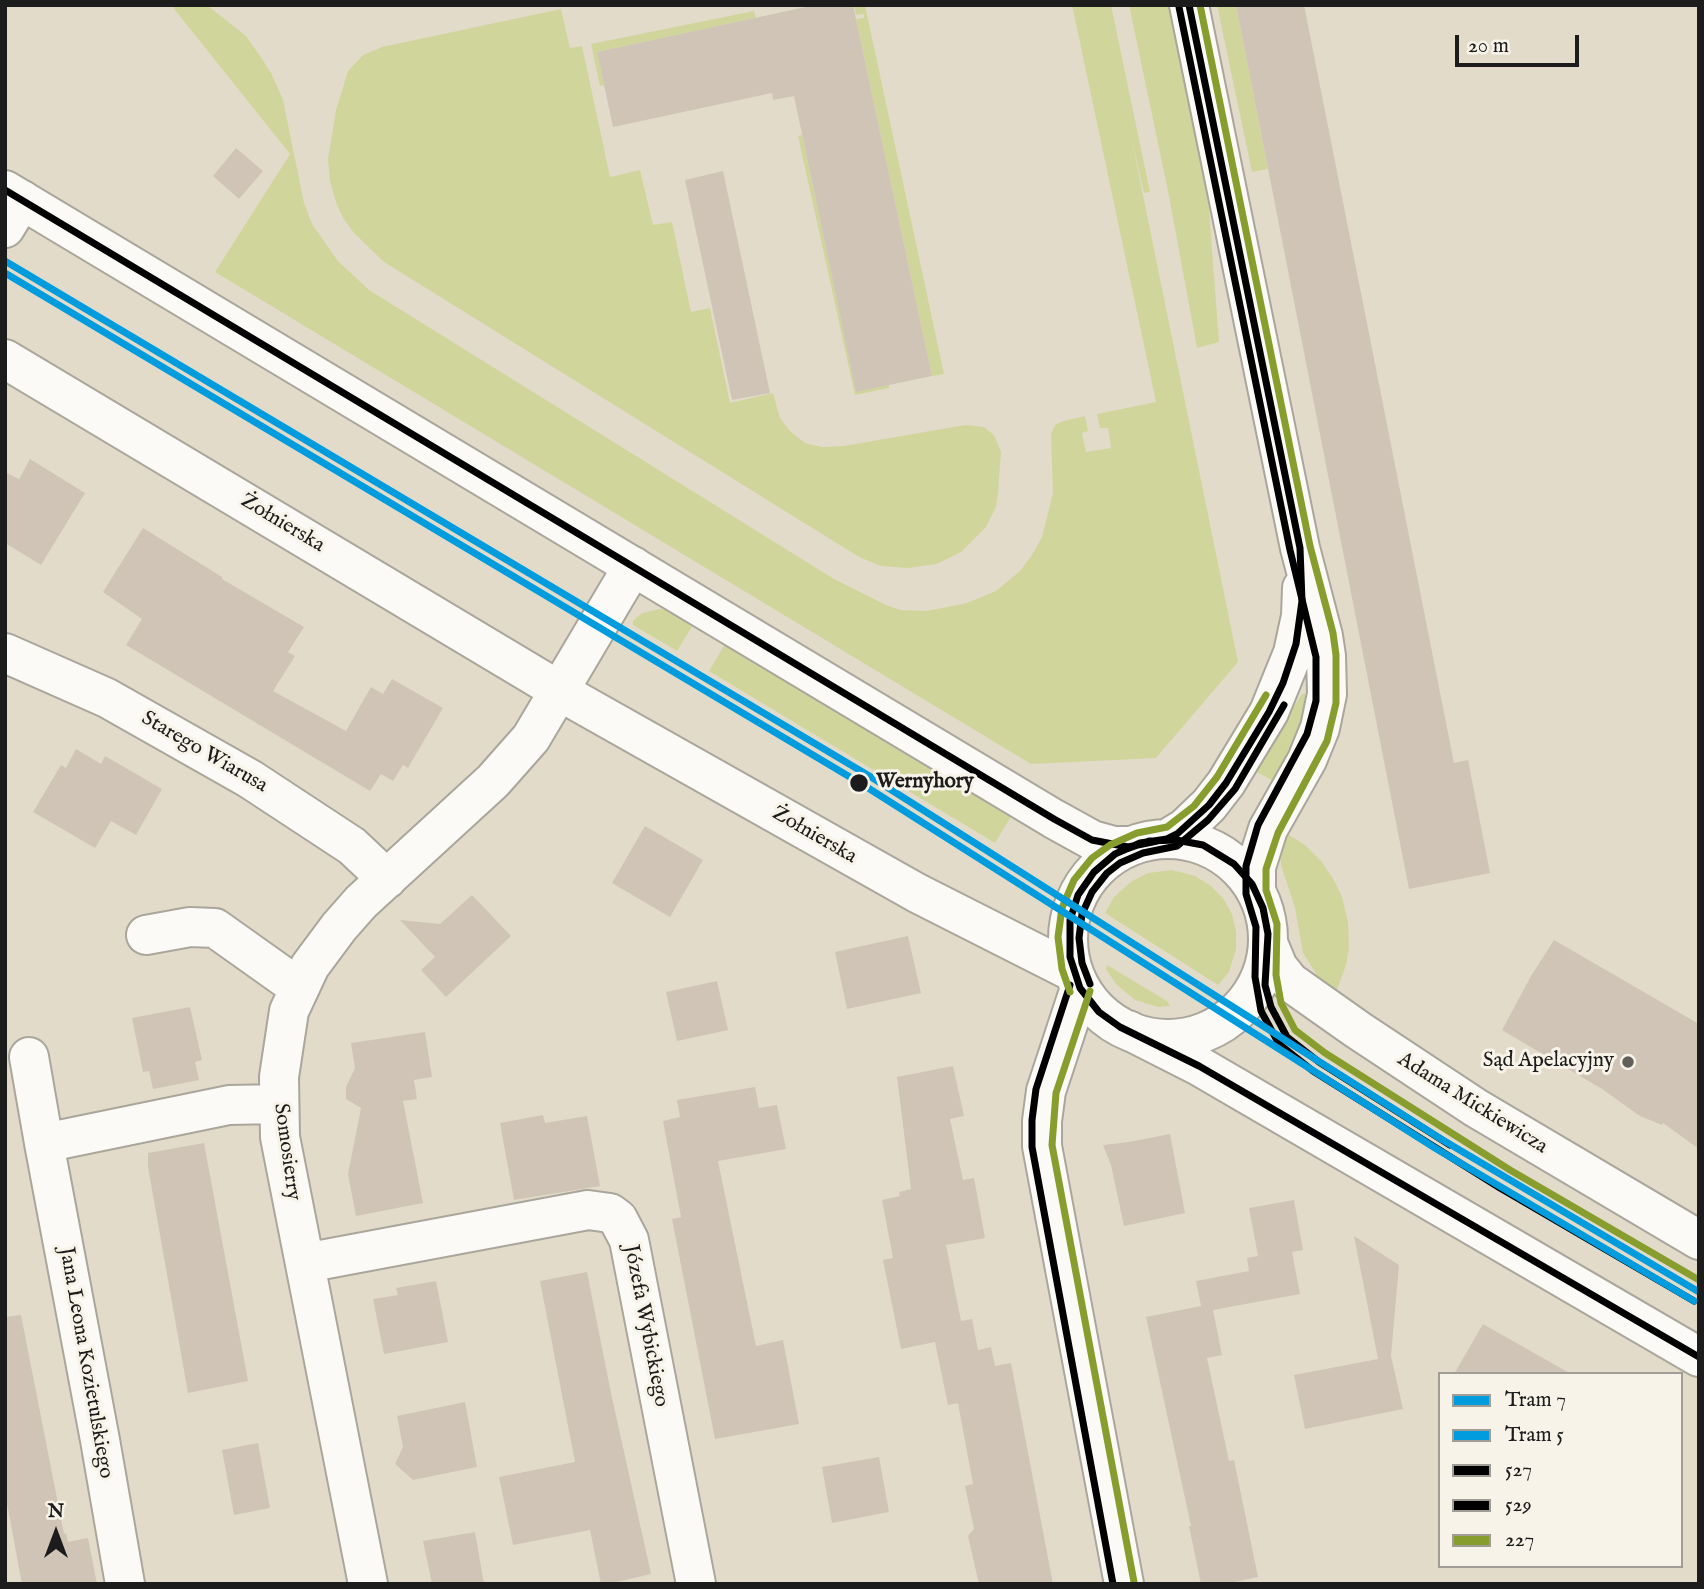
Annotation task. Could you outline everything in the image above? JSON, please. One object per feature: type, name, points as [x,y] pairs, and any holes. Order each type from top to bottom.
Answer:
[{"type":"street","points":[[1188,5],[1300,548],[1323,636],[1327,673],[1326,702],[1314,745],[1275,813],[1264,838],[1256,867],[1256,892]]},
{"type":"street","points":[[11,206],[633,566],[1085,837],[1103,844],[1195,842],[1220,854],[1241,870],[1256,892],[1265,917],[1268,943],[1263,970],[1252,993],[1238,1010],[1205,1032],[1179,1039],[1153,1038],[1128,1030]]},
{"type":"street","name":"Żołnierska","points":[[5,359],[559,690],[917,893],[1077,980]]},
{"type":"street","points":[[1300,548],[1303,574],[1301,617],[1289,667],[1276,699],[1218,794],[1193,820],[1100,866],[1078,895],[1069,920],[1068,939],[1077,980],[1099,1012],[1128,1030],[1199,1066],[1699,1357]]},
{"type":"street","points":[[559,690],[633,566]]},
{"type":"street","name":"Starego Wiarusa","points":[[5,653],[107,698],[250,779],[352,846],[387,879]]},
{"type":"street","name":"Somosierry","points":[[368,1584],[280,1137],[278,1077],[284,1030],[298,987],[339,927],[361,902],[511,762],[531,738],[559,690]]},
{"type":"street","points":[[146,935],[190,927],[215,928],[298,987]]},
{"type":"street","name":"Adama Mickiewicza","points":[[1268,943],[1278,967],[1290,982],[1358,1030],[1476,1108],[1699,1240]]},
{"type":"street","points":[[1077,980],[1048,1082],[1043,1111],[1042,1146],[1124,1584]]},
{"type":"street","name":"Jana Leona Kozietulskiego","points":[[29,1057],[125,1584]]},
{"type":"street","points":[[44,1143],[229,1105],[278,1104]]},
{"type":"street","name":"Józefa Wybickiego","points":[[305,1263],[588,1210],[610,1213],[618,1219],[629,1240],[696,1584]]},
{"type":"green space","points":[[171,5],[207,5],[246,36],[260,56],[283,100],[304,203],[312,224],[337,260],[369,290],[834,579],[886,605],[901,610],[927,611],[967,603],[996,591],[1020,571],[1032,555],[1042,537],[1053,493],[1051,434],[1055,425],[1085,416],[1088,431],[1082,433],[1086,452],[1111,448],[1108,428],[1100,428],[1097,414],[1156,402],[1072,5],[1111,5],[1150,192],[1144,193],[1132,141],[1238,662],[1156,758],[1031,764],[215,272],[290,154]]},
{"type":"green space","points":[[854,5],[865,5],[944,374],[932,376],[856,19],[864,18],[864,14],[856,15]]},
{"type":"green space","points":[[1129,5],[1170,5],[1207,183],[1219,342],[1197,348],[1168,191]]},
{"type":"green space","points":[[1217,5],[1236,5],[1268,169],[1252,172]]},
{"type":"green space","points":[[561,9],[570,48],[582,46],[610,177],[640,170],[653,225],[672,222],[691,312],[710,308],[730,403],[773,393],[780,418],[790,431],[805,443],[822,447],[844,446],[965,425],[984,427],[994,435],[1001,452],[996,507],[986,527],[961,552],[937,564],[908,568],[881,566],[859,557],[384,262],[354,233],[336,202],[328,159],[336,110],[348,71],[363,55],[382,47]]},
{"type":"green space","points":[[754,11],[756,18],[597,52],[604,85],[600,86],[591,44]]},
{"type":"green space","points":[[802,135],[856,391],[889,385],[889,388],[855,395],[798,136]]},
{"type":"green space","points":[[660,609],[670,611],[693,625],[677,651],[633,625],[633,621],[642,613]]},
{"type":"green space","points":[[725,644],[1012,815],[995,843],[709,671]]},
{"type":"green space","points":[[1302,694],[1310,696],[1308,711],[1277,783],[1255,771]]},
{"type":"green space","points":[[1283,831],[1305,845],[1321,861],[1342,897],[1348,922],[1349,948],[1336,992],[1317,975],[1303,953],[1295,908],[1281,865]]},
{"type":"green space","points":[[1172,870],[1195,876],[1211,886],[1223,898],[1232,914],[1236,949],[1229,972],[1218,985],[1105,913],[1114,897],[1132,881],[1148,873]]},
{"type":"green space","points":[[1107,965],[1167,1001],[1170,1006],[1158,1007],[1135,1000],[1116,984],[1106,969]]},
{"type":"building","points":[[815,5],[853,5],[932,376],[856,392],[794,96],[773,100],[772,93],[613,127],[597,52]]},
{"type":"building","points":[[1236,5],[1304,5],[1454,763],[1468,760],[1490,873],[1409,889]]},
{"type":"building","points":[[236,148],[263,171],[239,199],[213,176]]},
{"type":"building","points":[[723,171],[770,393],[732,400],[685,180]]},
{"type":"building","points":[[30,459],[85,493],[41,565],[5,543],[5,472],[19,479]]},
{"type":"building","points":[[143,528],[304,627],[288,652],[295,656],[273,691],[346,731],[371,687],[383,694],[392,679],[443,708],[408,768],[403,765],[393,781],[381,774],[370,791],[126,645],[142,619],[103,592]]},
{"type":"building","points":[[76,749],[101,764],[105,756],[162,789],[136,835],[111,821],[95,848],[33,812],[61,765],[66,768]]},
{"type":"building","points":[[645,826],[703,860],[670,917],[612,883]]},
{"type":"building","points":[[472,895],[511,936],[446,997],[421,970],[435,957],[400,920],[440,924]]},
{"type":"building","points":[[908,936],[921,993],[847,1009],[835,952]]},
{"type":"building","name":"Sąd Apelacyjny","points":[[1554,940],[1699,1024],[1699,1149],[1663,1123],[1662,1125],[1640,1116],[1602,1089],[1502,1030]]},
{"type":"building","points":[[717,981],[728,1030],[677,1041],[666,992]]},
{"type":"building","points":[[190,1007],[202,1060],[195,1062],[199,1080],[153,1089],[149,1071],[143,1072],[132,1018]]},
{"type":"building","points":[[425,1032],[432,1077],[414,1080],[417,1099],[403,1101],[423,1203],[356,1216],[348,1174],[361,1108],[346,1099],[346,1087],[355,1068],[351,1043]]},
{"type":"building","points":[[953,1066],[964,1116],[950,1119],[963,1180],[974,1178],[985,1238],[946,1245],[961,1321],[972,1319],[978,1350],[991,1347],[995,1366],[1011,1363],[1053,1584],[979,1584],[968,1536],[974,1529],[965,1486],[973,1484],[958,1403],[948,1405],[935,1342],[901,1349],[883,1260],[893,1258],[882,1200],[900,1196],[899,1192],[911,1189],[897,1077]]},
{"type":"building","points":[[755,1087],[759,1108],[777,1105],[786,1149],[718,1161],[756,1346],[783,1340],[799,1424],[715,1439],[672,1219],[681,1217],[663,1121],[680,1117],[677,1100]]},
{"type":"building","points":[[543,1115],[545,1123],[587,1116],[600,1186],[514,1200],[500,1123]]},
{"type":"building","points":[[1170,1134],[1185,1213],[1124,1226],[1111,1165],[1103,1145]]},
{"type":"building","points":[[204,1143],[248,1381],[188,1393],[148,1167],[148,1153]]},
{"type":"building","points":[[1294,1200],[1303,1250],[1292,1252],[1300,1294],[1213,1310],[1222,1355],[1207,1358],[1229,1461],[1234,1460],[1258,1577],[1225,1584],[1201,1584],[1146,1317],[1201,1306],[1196,1281],[1249,1271],[1247,1258],[1258,1256],[1249,1208]]},
{"type":"building","points":[[1354,1236],[1399,1265],[1391,1356],[1403,1409],[1305,1429],[1294,1375],[1378,1359]]},
{"type":"building","points":[[587,1272],[651,1574],[608,1584],[601,1584],[590,1530],[513,1545],[499,1477],[575,1462],[540,1281]]},
{"type":"building","points":[[436,1281],[448,1342],[384,1354],[373,1299],[398,1295],[396,1288]]},
{"type":"building","points":[[21,1315],[64,1534],[66,1533],[68,1542],[88,1538],[97,1584],[22,1584],[5,1493],[5,1317]]},
{"type":"building","points":[[1483,1324],[1567,1372],[1455,1372]]},
{"type":"building","points":[[465,1402],[477,1467],[413,1480],[395,1464],[403,1447],[397,1416]]},
{"type":"building","points":[[258,1443],[270,1508],[234,1515],[222,1450]]},
{"type":"building","points":[[879,1457],[889,1512],[832,1523],[822,1467]]},
{"type":"building","points":[[475,1532],[484,1584],[432,1584],[423,1541]]},
{"type":"tram line","name":"7","points":[[5,261],[871,777],[1441,1139],[1699,1292]]},
{"type":"tram line","name":"5","points":[[5,273],[865,786],[1435,1148],[1694,1301]]},
{"type":"transit line","name":"527","points":[[5,190],[1054,819],[1092,840],[1128,847],[1167,839],[1177,834],[1209,805],[1226,783],[1269,712],[1283,683],[1296,644],[1302,601],[1300,548],[1189,5]]},
{"type":"transit line","name":"227","points":[[1200,5],[1310,546],[1333,633],[1336,655],[1336,703],[1327,741],[1278,833],[1266,869],[1266,890],[1277,924],[1276,975],[1281,1003],[1295,1030],[1325,1053],[1510,1170],[1699,1280]]},
{"type":"transit line","name":"529","points":[[1179,7],[1290,550],[1316,657],[1316,701],[1307,734],[1258,825],[1246,866],[1246,894],[1256,927],[1255,977],[1261,1011],[1279,1044],[1313,1071],[1500,1188],[1694,1301]]},
{"type":"transit line","name":"227","points":[[1070,992],[1062,969],[1058,937],[1062,908],[1074,880],[1092,858],[1110,845],[1137,833],[1167,827],[1194,806],[1217,777],[1266,695]]},
{"type":"transit line","name":"529","points":[[1090,984],[1082,963],[1079,938],[1082,914],[1092,892],[1107,873],[1120,863],[1143,853],[1177,846],[1208,820],[1235,789],[1284,705]]},
{"type":"transit line","name":"527","points":[[1175,835],[1167,839],[1140,843],[1115,854],[1094,872],[1078,895],[1070,920],[1070,957],[1080,988],[1099,1012],[1120,1027],[1199,1066],[1699,1357]]},
{"type":"transit line","name":"527","points":[[1121,851],[1149,841],[1176,840],[1203,845],[1234,864],[1252,884],[1263,908],[1268,934],[1265,985],[1271,1007],[1287,1037],[1319,1062],[1450,1145]]},
{"type":"transit line","name":"529","points":[[1070,985],[1036,1089],[1032,1147],[1113,1584]]},
{"type":"transit line","name":"227","points":[[1090,991],[1056,1093],[1052,1145],[1134,1582]]},
{"type":"place","name":"Wernyhory","points":[[859,783]]},
{"type":"place","name":"Sąd Apelacyjny","points":[[1628,1062]]}]
